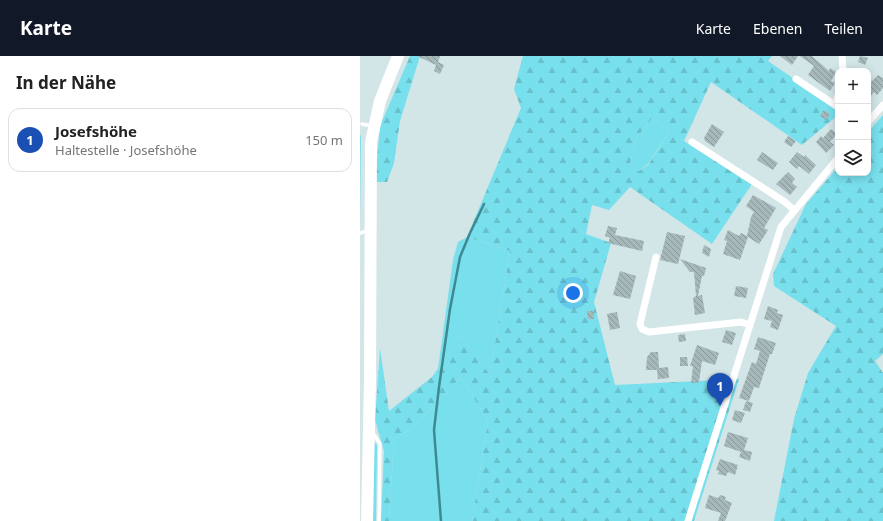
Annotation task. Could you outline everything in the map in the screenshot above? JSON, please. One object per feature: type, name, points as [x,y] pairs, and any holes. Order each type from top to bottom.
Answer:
[{"type":"main road","points":[[367,521],[369,426],[365,231],[371,142],[368,125],[380,101],[398,56]]},
{"type":"street","points":[[842,56],[843,68]]},
{"type":"street","points":[[796,79],[835,105]]},
{"type":"street","points":[[871,119],[883,105]]},
{"type":"street","points":[[692,142],[785,202],[794,210]]},
{"type":"street","points":[[688,521],[781,227],[835,162]]},
{"type":"street","points":[[656,258],[640,324],[645,331],[649,332],[741,322],[750,325]]},
{"type":"lane","points":[[369,426],[380,444],[379,521]]},
{"type":"green space","points":[[410,56],[420,56],[400,121],[394,163],[387,182],[375,182],[380,126]]},
{"type":"green space","points":[[523,56],[772,56],[768,61],[835,107],[835,118],[802,145],[711,82],[684,141],[752,184],[712,244],[630,187],[609,210],[592,205],[586,234],[611,243],[594,302],[615,385],[739,379],[694,521],[472,521],[488,421],[461,377],[414,427],[394,439],[389,521],[381,521],[384,451],[375,420],[380,348],[389,411],[432,377],[461,336],[490,375],[510,251],[467,237],[521,108],[514,89]],"holes":[[[652,118],[669,132],[648,165],[639,171],[630,164],[635,140]]]},
{"type":"green space","points":[[883,115],[883,354],[875,361],[883,373],[883,521],[774,521],[794,419],[808,373],[836,326],[774,286],[773,274],[806,204],[835,170],[835,176],[871,176],[871,129]]},
{"type":"green space","points":[[652,118],[669,132],[648,164],[639,171],[630,164],[635,140]]},
{"type":"green space","points":[[360,134],[361,137],[360,226]]},
{"type":"green space","points":[[467,237],[510,251],[490,376],[461,336],[438,369],[453,260],[458,242]]},
{"type":"green space","points":[[461,377],[488,421],[472,521],[389,521],[394,439],[414,427]]},
{"type":"green space","points":[[374,442],[377,445],[376,521],[373,521]]},
{"type":"building","points":[[417,56],[440,56],[438,62],[444,65],[440,74],[434,71],[436,65]]},
{"type":"building","points":[[780,56],[798,56],[792,65]]},
{"type":"building","points":[[800,56],[812,56],[829,71],[830,68],[835,71],[831,81],[835,83],[830,91],[808,75],[814,66]]},
{"type":"building","points":[[860,56],[868,58],[865,65],[858,62]]},
{"type":"building","points":[[878,75],[883,78],[883,88],[877,95],[874,92],[871,96],[871,82]]},
{"type":"building","points":[[824,110],[830,114],[826,120],[820,116]]},
{"type":"building","points":[[712,124],[724,132],[714,147],[705,141],[704,138]]},
{"type":"building","points":[[831,129],[835,132],[835,136],[830,142],[834,145],[826,153],[816,142],[821,136],[823,138]]},
{"type":"building","points":[[788,136],[796,141],[791,147],[784,142]]},
{"type":"building","points":[[762,152],[778,163],[773,170],[757,160]]},
{"type":"building","points":[[797,152],[804,157],[805,155],[816,165],[809,174],[799,166],[797,169],[789,162]]},
{"type":"building","points":[[788,172],[795,179],[792,183],[797,187],[790,195],[776,184]]},
{"type":"building","points":[[753,195],[776,208],[764,228],[768,230],[759,244],[748,237],[740,260],[723,254],[727,241],[724,240],[728,230],[739,236],[741,233],[747,236],[751,217],[754,212],[746,206]]},
{"type":"building","points":[[608,226],[617,228],[615,235],[644,241],[642,251],[608,243],[610,238],[605,236]]},
{"type":"building","points":[[667,232],[685,236],[678,264],[660,260]]},
{"type":"building","points":[[704,245],[711,249],[709,257],[702,253]]},
{"type":"building","points":[[680,259],[706,268],[704,276],[702,276],[698,296],[702,295],[705,313],[695,315],[693,298],[696,296],[694,272],[690,272]]},
{"type":"building","points":[[620,271],[636,276],[630,299],[613,295]]},
{"type":"building","points":[[736,286],[748,288],[746,298],[734,296]]},
{"type":"building","points":[[768,306],[778,310],[777,313],[783,315],[778,330],[770,327],[772,321],[764,319]]},
{"type":"building","points":[[587,311],[594,311],[594,319],[588,319]]},
{"type":"building","points":[[617,312],[620,328],[610,330],[607,314]]},
{"type":"building","points":[[726,330],[736,333],[732,345],[722,342]]},
{"type":"building","points":[[685,334],[686,341],[679,342],[678,335]]},
{"type":"building","points":[[758,337],[776,343],[772,354],[770,354],[759,388],[754,387],[749,401],[739,398],[752,362],[756,364],[760,351],[754,349]]},
{"type":"building","points":[[697,345],[719,353],[715,365],[702,361],[699,382],[691,383],[693,366],[690,366]]},
{"type":"building","points":[[651,352],[658,352],[659,368],[668,367],[669,378],[658,379],[657,370],[646,370],[647,357]]},
{"type":"building","points":[[680,357],[687,357],[688,366],[680,366]]},
{"type":"building","points":[[746,401],[753,403],[750,412],[743,410]]},
{"type":"building","points":[[735,410],[745,413],[741,423],[732,420]]},
{"type":"building","points":[[728,432],[748,438],[744,450],[752,452],[750,461],[739,457],[741,452],[724,446]]},
{"type":"building","points":[[720,459],[738,465],[735,475],[728,472],[726,476],[718,474],[719,471],[716,470]]},
{"type":"building","points":[[709,495],[718,498],[720,495],[726,497],[725,500],[732,503],[725,521],[718,521],[721,513],[705,508]]},
{"type":"waterway","points":[[441,521],[434,430],[439,387],[450,309],[460,257],[484,204]]},
{"type":"place","name":"Josefshöhe","points":[[720,406]]}]
